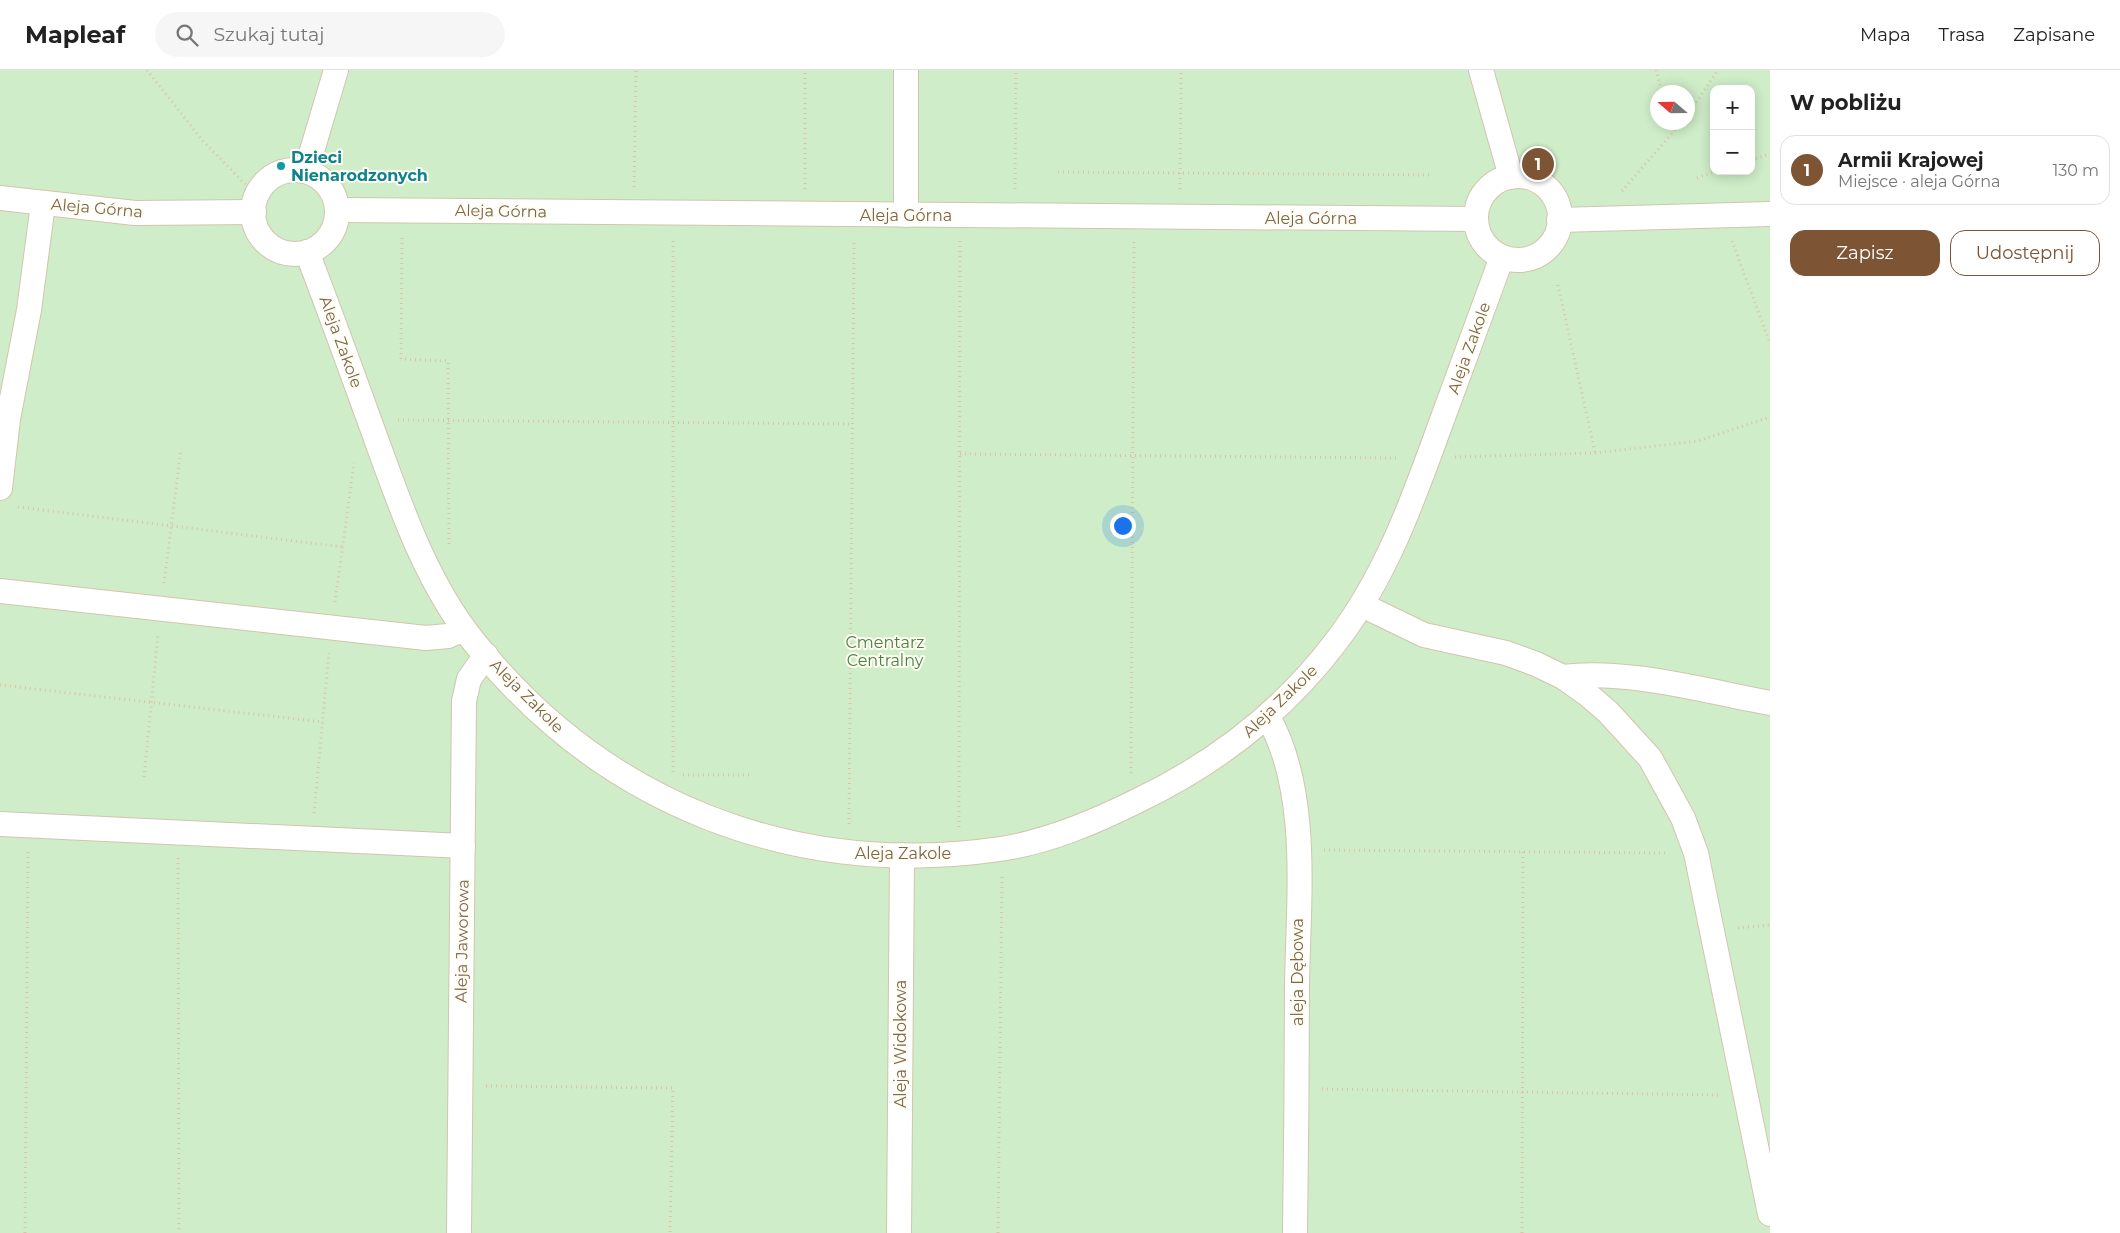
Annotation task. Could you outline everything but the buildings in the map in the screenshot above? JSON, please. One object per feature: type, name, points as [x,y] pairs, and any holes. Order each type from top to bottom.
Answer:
[{"type":"street","points":[[306,171],[336,70]]},
{"type":"street","points":[[906,70],[906,215]]},
{"type":"street","points":[[1481,70],[1511,177]]},
{"type":"street","points":[[292,170],[306,171],[319,177],[329,187],[334,196],[337,210],[336,224],[329,236],[316,248],[307,252],[290,253],[270,245],[259,232],[256,203],[268,181],[279,173],[292,170]]},
{"type":"street","points":[[1511,177],[1528,178],[1547,188],[1556,203],[1559,220],[1551,243],[1541,252],[1522,260],[1502,257],[1492,252],[1483,242],[1476,219],[1478,205],[1485,193],[1498,182],[1511,177]]},
{"type":"street","name":"Aleja Górna","points":[[0,198],[43,204],[135,212],[256,203]]},
{"type":"street","points":[[5,497],[8,420],[29,310],[43,204]]},
{"type":"street","name":"Aleja Górna","points":[[337,210],[1476,219]]},
{"type":"street","points":[[1559,220],[1770,214]]},
{"type":"street","name":"Aleja Zakole","points":[[307,252],[369,420],[423,556],[464,629],[528,701],[567,736],[640,786],[668,802],[739,829],[813,848],[848,853],[902,855],[1003,849],[1057,835],[1131,804],[1203,765],[1268,717],[1316,667],[1362,605],[1396,540],[1502,257]]},
{"type":"street","points":[[0,591],[426,638],[448,636],[464,629]]},
{"type":"street","points":[[1362,605],[1424,635],[1506,653],[1563,677],[1608,712],[1650,758],[1683,818],[1696,853],[1770,1214]]},
{"type":"street","name":"Aleja Jaworowa","points":[[459,1233],[464,701],[469,679],[486,655]]},
{"type":"street","points":[[1563,677],[1589,676],[1631,679],[1770,703]]},
{"type":"street","name":"aleja Dębowa","points":[[1268,717],[1279,736],[1291,774],[1298,850],[1295,1233]]},
{"type":"street","points":[[0,824],[463,846]]},
{"type":"street","name":"Aleja Widokowa","points":[[899,1233],[902,855]]},
{"type":"path","points":[[147,70],[202,140],[256,203]]},
{"type":"path","points":[[633,213],[636,70]]},
{"type":"path","points":[[805,70],[805,214]]},
{"type":"path","points":[[1014,216],[1016,70]]},
{"type":"path","points":[[1180,217],[1181,70]]},
{"type":"path","points":[[1656,70],[1660,85]]},
{"type":"path","points":[[1695,104],[1718,70]]},
{"type":"path","points":[[1596,219],[1675,130]]},
{"type":"path","points":[[1755,159],[1770,154]]},
{"type":"path","points":[[1058,172],[1429,174]]},
{"type":"path","points":[[1697,178],[1710,174]]},
{"type":"path","points":[[403,210],[401,359],[448,361],[449,552]]},
{"type":"path","points":[[673,213],[673,775],[752,775]]},
{"type":"path","points":[[848,831],[854,215]]},
{"type":"path","points":[[959,832],[960,216]]},
{"type":"path","points":[[1131,804],[1134,217]]},
{"type":"path","points":[[1732,241],[1770,343]]},
{"type":"path","points":[[1558,284],[1595,452]]},
{"type":"path","points":[[960,454],[1428,458],[1595,452],[1698,441],[1770,417]]},
{"type":"path","points":[[369,420],[852,424]]},
{"type":"path","points":[[5,497],[343,547]]},
{"type":"path","points":[[0,685],[322,722]]},
{"type":"path","points":[[26,1233],[28,825]]},
{"type":"path","points":[[178,832],[179,1233]]},
{"type":"path","points":[[998,1233],[1003,849]]},
{"type":"path","points":[[1298,850],[1696,853]]},
{"type":"path","points":[[1522,1233],[1523,852]]},
{"type":"path","points":[[1713,931],[1770,925]]},
{"type":"path","points":[[460,1086],[674,1088],[670,1233]]},
{"type":"path","points":[[1296,1088],[1746,1095]]},
{"type":"green space","name":"Cmentarz Centralny","points":[[0,70],[1770,70],[1770,1233],[0,1233]]},
{"type":"place","name":"Armii Krajowej","points":[[1538,164]]},
{"type":"place","name":"Dzieci Nienarodzonych","points":[[281,166]]}]
